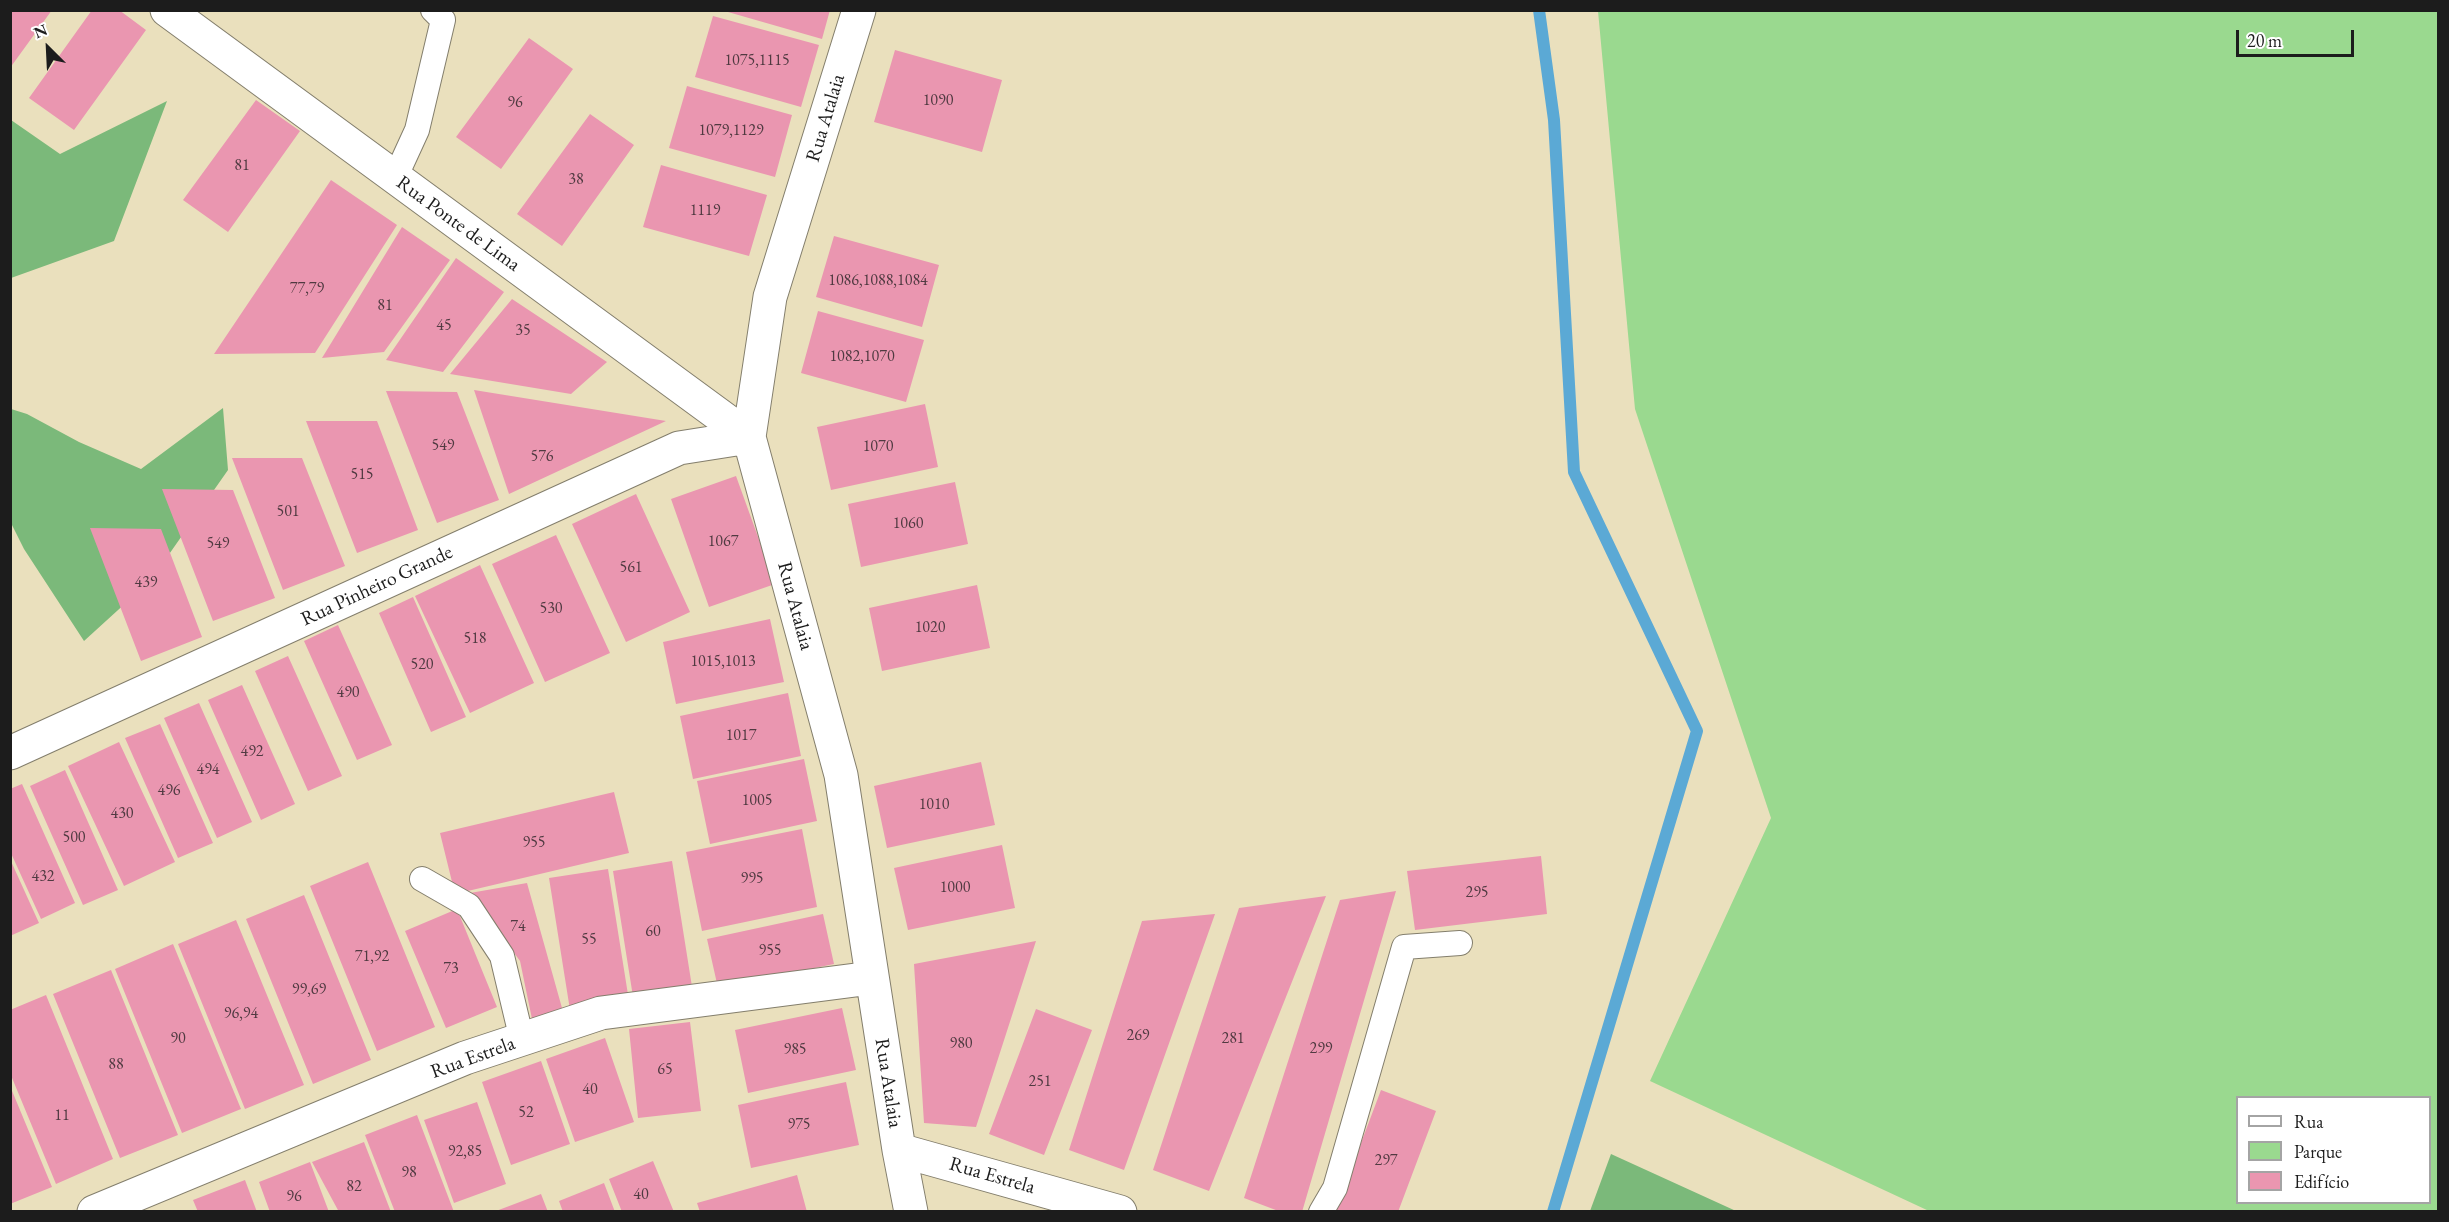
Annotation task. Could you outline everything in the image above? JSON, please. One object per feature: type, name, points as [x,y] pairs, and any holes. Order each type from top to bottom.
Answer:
[{"type":"street","name":"Rua Ponte de Lima","points":[[167,10],[749,437]]},
{"type":"street","name":"Rua Atalaia","points":[[859,10],[770,297],[749,437],[841,775],[910,1212]]},
{"type":"street","name":"Rua Pinheiro Grande","points":[[10,753],[679,448],[749,437]]},
{"type":"street","name":"Rua Estrela","points":[[94,1212],[465,1058],[601,1012],[872,978]]},
{"type":"street","name":"Rua Estrela","points":[[899,1150],[1120,1212]]},
{"type":"lane","points":[[395,178],[417,130],[443,20],[433,10]]},
{"type":"lane","points":[[422,879],[469,906],[502,956],[522,1040]]},
{"type":"lane","points":[[1321,1212],[1335,1188],[1404,947],[1460,943]]},
{"type":"green space","points":[[1598,11],[2438,11],[2438,1211],[1929,1211],[1650,1081],[1771,818],[1635,409]]},
{"type":"green space","points":[[167,101],[114,241],[11,278],[11,120],[60,154]]},
{"type":"green space","points":[[223,408],[228,470],[151,580],[84,641],[24,549],[11,523],[11,409],[27,414],[79,442],[141,469]]},
{"type":"green space","points":[[1611,1154],[1736,1211],[1590,1211]]},
{"type":"building","points":[[10,10],[52,10],[10,68]]},
{"type":"building","points":[[92,10],[119,10],[146,30],[74,130],[29,98]]},
{"type":"building","points":[[721,10],[830,10],[822,39]]},
{"type":"building","points":[[713,16],[819,45],[801,107],[695,77]]},
{"type":"building","points":[[529,38],[573,69],[501,169],[456,137]]},
{"type":"building","points":[[895,50],[1002,80],[982,152],[874,122]]},
{"type":"building","points":[[687,86],[792,115],[775,177],[669,148]]},
{"type":"building","points":[[256,100],[300,131],[228,232],[183,200]]},
{"type":"building","points":[[590,114],[634,145],[562,246],[517,214]]},
{"type":"building","points":[[661,165],[767,195],[749,256],[643,227]]},
{"type":"building","points":[[331,180],[397,225],[315,353],[214,354]]},
{"type":"building","points":[[402,227],[450,260],[384,352],[322,358]]},
{"type":"building","points":[[834,236],[939,265],[922,327],[816,297]]},
{"type":"building","points":[[456,258],[504,292],[443,372],[386,360]]},
{"type":"building","points":[[512,299],[607,362],[571,394],[450,374]]},
{"type":"building","points":[[818,311],[924,340],[906,402],[801,373]]},
{"type":"building","points":[[474,390],[666,421],[509,494]]},
{"type":"building","points":[[386,391],[457,392],[499,500],[437,523]]},
{"type":"building","points":[[925,404],[938,467],[831,490],[817,427]]},
{"type":"building","points":[[306,421],[377,421],[418,530],[357,553]]},
{"type":"building","points":[[232,458],[302,458],[345,566],[283,590]]},
{"type":"building","points":[[736,476],[775,584],[709,607],[671,499]]},
{"type":"building","points":[[955,482],[968,544],[861,567],[848,504]]},
{"type":"building","points":[[162,489],[233,490],[275,598],[213,621]]},
{"type":"building","points":[[636,494],[690,612],[626,642],[572,524]]},
{"type":"building","points":[[90,528],[161,529],[202,637],[141,661]]},
{"type":"building","points":[[556,535],[610,653],[545,682],[492,564]]},
{"type":"building","points":[[480,565],[534,683],[470,713],[415,596]]},
{"type":"building","points":[[977,585],[990,648],[882,671],[869,608]]},
{"type":"building","points":[[413,597],[466,717],[431,732],[379,613]]},
{"type":"building","points":[[770,619],[784,682],[676,704],[663,642]]},
{"type":"building","points":[[338,625],[392,745],[357,760],[304,641]]},
{"type":"building","points":[[288,656],[342,776],[308,791],[255,671]]},
{"type":"building","points":[[242,685],[295,804],[261,820],[208,700]]},
{"type":"building","points":[[788,693],[801,756],[693,779],[680,716]]},
{"type":"building","points":[[199,703],[252,822],[217,838],[164,718]]},
{"type":"building","points":[[160,724],[213,843],[178,858],[125,738]]},
{"type":"building","points":[[119,742],[175,862],[124,886],[68,766]]},
{"type":"building","points":[[804,759],[817,821],[710,844],[697,781]]},
{"type":"building","points":[[981,762],[995,825],[887,848],[874,786]]},
{"type":"building","points":[[65,770],[118,890],[83,905],[30,786]]},
{"type":"building","points":[[22,784],[75,903],[41,919],[10,851],[10,789]]},
{"type":"building","points":[[614,792],[629,853],[455,894],[440,833]]},
{"type":"building","points":[[802,829],[817,907],[702,931],[686,852]]},
{"type":"building","points":[[1002,845],[1015,908],[908,930],[894,868]]},
{"type":"building","points":[[1541,856],[1547,914],[1415,930],[1407,871]]},
{"type":"building","points":[[10,859],[39,923],[10,936]]},
{"type":"building","points":[[672,861],[693,993],[634,1003],[613,871]]},
{"type":"building","points":[[368,862],[435,1027],[377,1051],[310,886]]},
{"type":"building","points":[[608,869],[629,1001],[570,1010],[549,878]]},
{"type":"building","points":[[527,883],[562,1008],[532,1019],[520,961],[470,893]]},
{"type":"building","points":[[1396,891],[1302,1212],[1281,1212],[1244,1198],[1340,900]]},
{"type":"building","points":[[304,895],[371,1060],[313,1084],[246,919]]},
{"type":"building","points":[[1326,896],[1209,1191],[1153,1170],[1239,908]]},
{"type":"building","points":[[457,909],[497,1007],[446,1028],[405,931]]},
{"type":"building","points":[[823,914],[834,964],[718,988],[707,939]]},
{"type":"building","points":[[1215,914],[1124,1170],[1069,1150],[1142,921]]},
{"type":"building","points":[[236,920],[304,1085],[245,1109],[178,944]]},
{"type":"building","points":[[1036,941],[976,1127],[924,1123],[914,964]]},
{"type":"building","points":[[173,944],[241,1109],[182,1133],[115,969]]},
{"type":"building","points":[[111,970],[178,1135],[120,1158],[53,994]]},
{"type":"building","points":[[46,995],[113,1159],[56,1184],[10,1073],[10,1010]]},
{"type":"building","points":[[842,1008],[856,1070],[748,1093],[735,1030]]},
{"type":"building","points":[[1036,1009],[1092,1030],[1044,1155],[989,1134]]},
{"type":"building","points":[[690,1022],[701,1111],[638,1118],[629,1029]]},
{"type":"building","points":[[605,1038],[634,1122],[575,1142],[546,1059]]},
{"type":"building","points":[[541,1061],[570,1144],[511,1165],[482,1082]]},
{"type":"building","points":[[846,1082],[859,1145],[751,1168],[738,1105]]},
{"type":"building","points":[[10,1086],[52,1187],[10,1204]]},
{"type":"building","points":[[1381,1090],[1436,1111],[1398,1212],[1335,1212]]},
{"type":"building","points":[[477,1102],[506,1184],[454,1203],[424,1120]]},
{"type":"building","points":[[417,1115],[454,1212],[395,1212],[365,1135]]},
{"type":"building","points":[[364,1142],[391,1212],[339,1212],[312,1162]]},
{"type":"building","points":[[653,1161],[674,1212],[622,1212],[609,1179]]},
{"type":"building","points":[[310,1162],[329,1212],[270,1212],[259,1182]]},
{"type":"building","points":[[797,1175],[807,1212],[700,1212],[697,1203]]},
{"type":"building","points":[[245,1180],[257,1212],[198,1212],[193,1200]]},
{"type":"building","points":[[604,1183],[615,1212],[563,1212],[559,1201]]},
{"type":"building","points":[[541,1194],[548,1212],[496,1212],[496,1211]]},
{"type":"waterway","points":[[1539,10],[1554,120],[1574,472],[1697,731],[1553,1212]]}]
